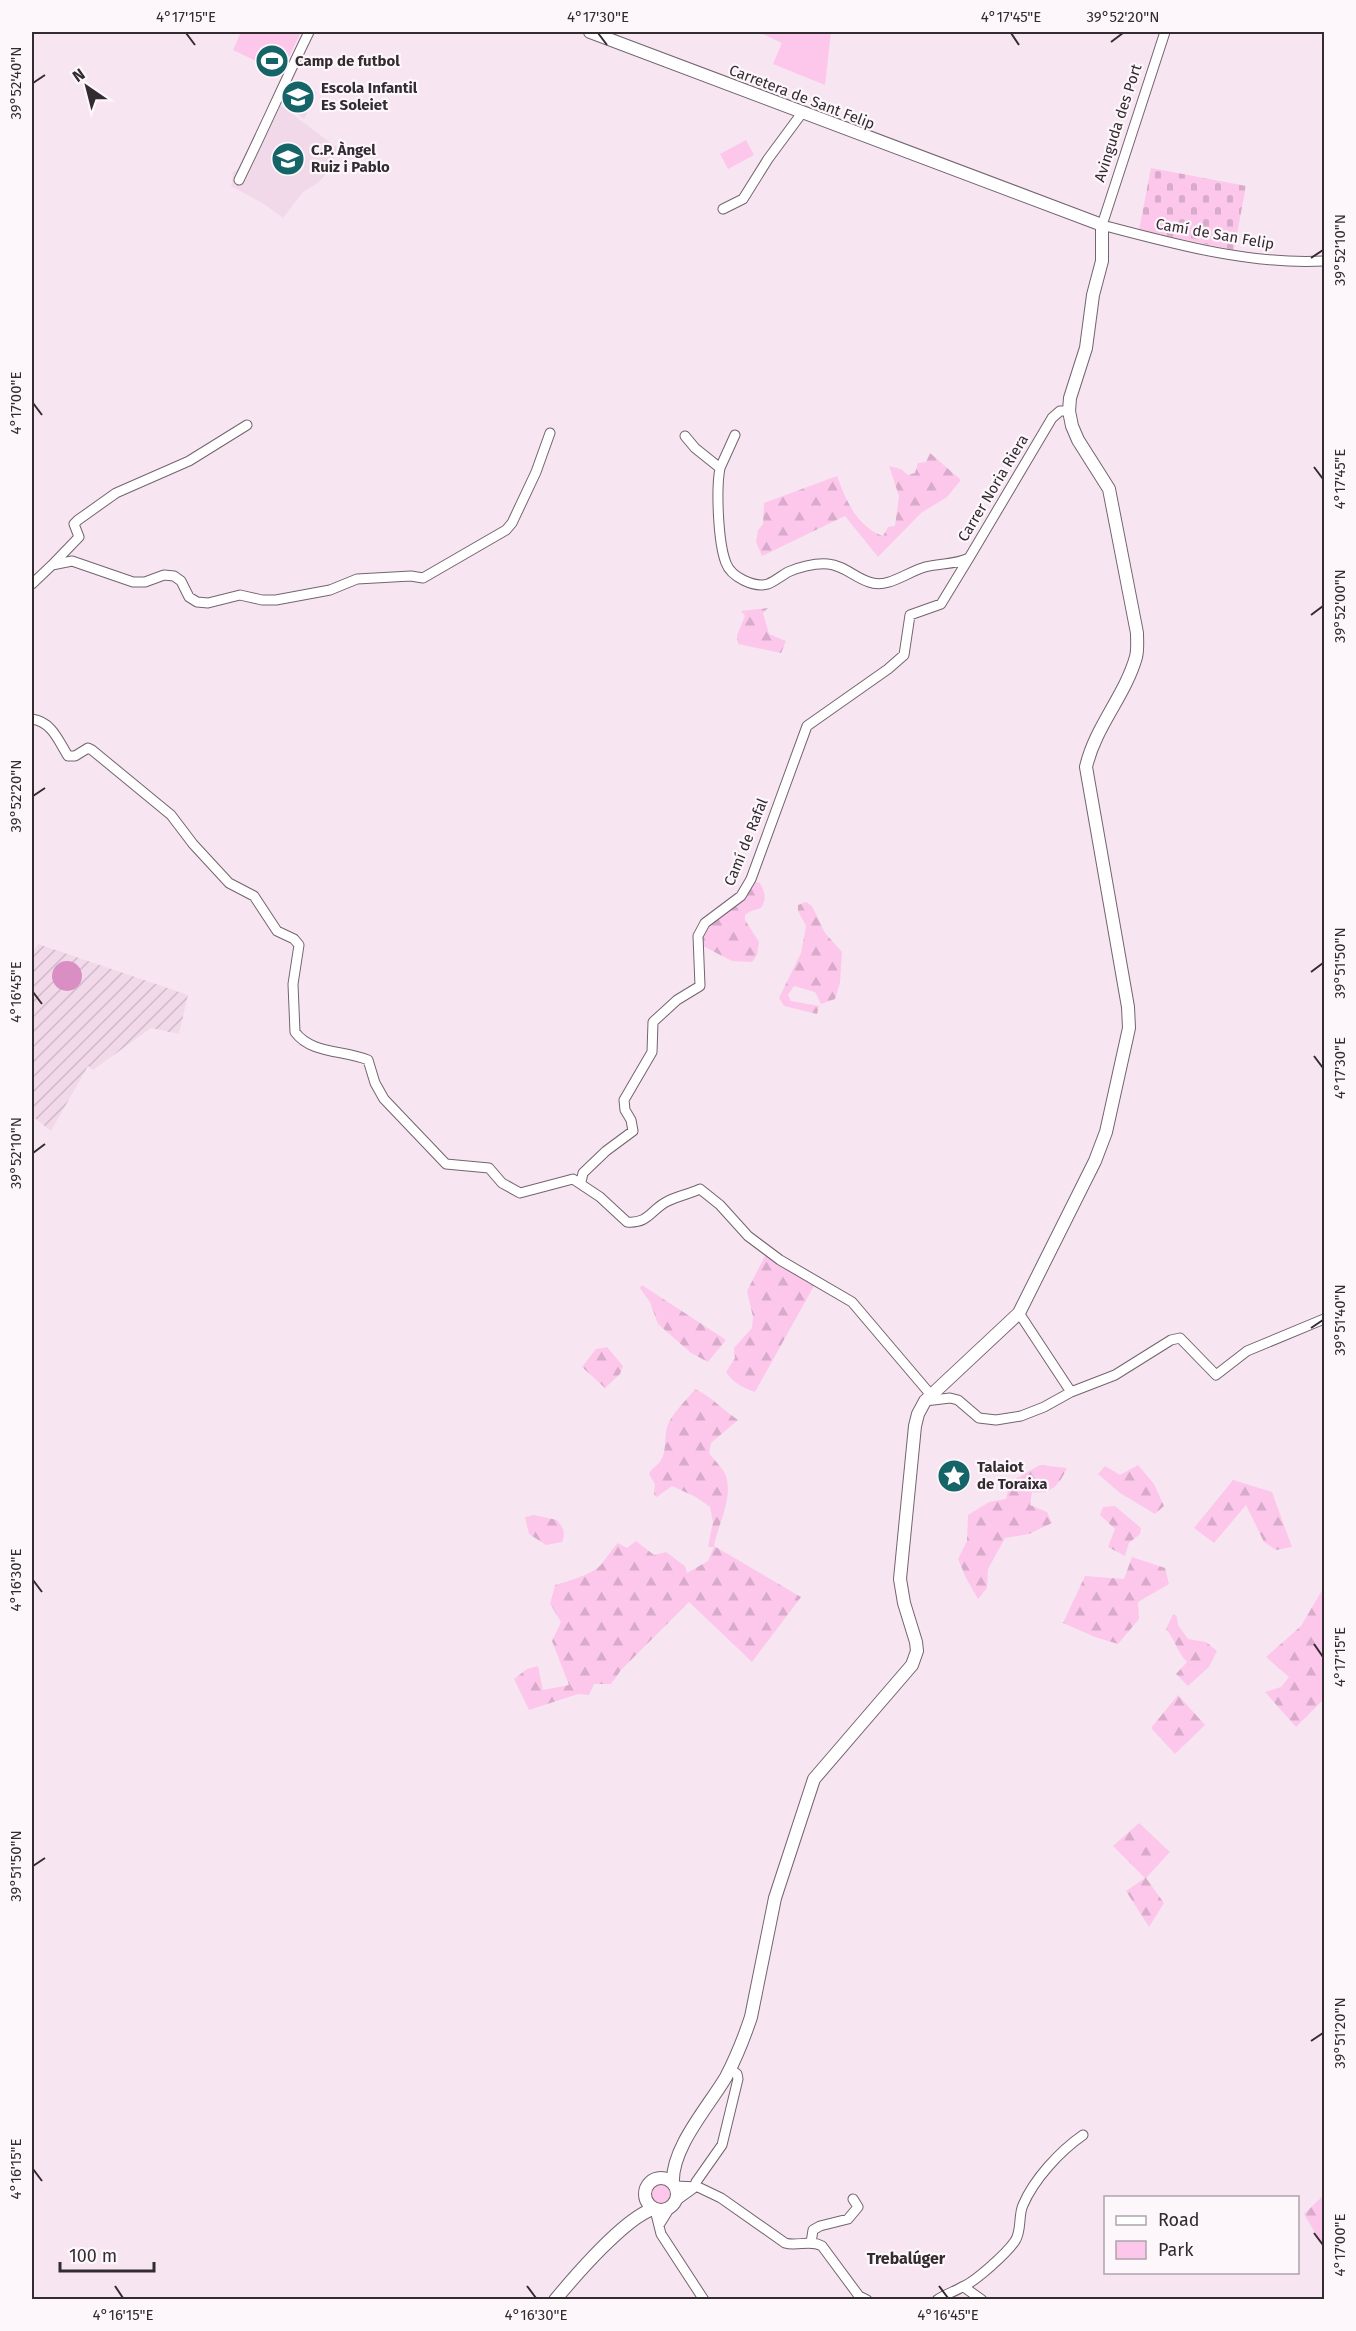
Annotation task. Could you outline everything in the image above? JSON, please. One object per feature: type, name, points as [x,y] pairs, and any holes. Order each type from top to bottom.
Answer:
[{"type":"main road","name":"Carretera de Sant Felip","points":[[590,32],[614,36],[802,113],[1102,225]]},
{"type":"main road","points":[[636,2217],[673,2204],[670,2182],[674,2165],[694,2126],[730,2069],[745,2035],[775,1898],[814,1779],[912,1665],[917,1651],[900,1579],[915,1426],[928,1398],[1019,1313],[1095,1161],[1106,1132],[1129,1029],[1128,1007],[1086,767],[1090,749],[1136,656],[1137,633],[1109,489],[1078,440],[1069,411],[1070,398],[1086,348],[1093,295],[1102,261],[1102,225]]},
{"type":"main road","points":[[555,2300],[576,2275],[636,2217],[649,2183],[670,2182]]},
{"type":"main road","points":[[645,2196],[647,2203],[654,2209]]},
{"type":"street","points":[[239,180],[309,32]]},
{"type":"street","name":"Avinguda des Port","points":[[1102,225],[1165,32]]},
{"type":"street","points":[[723,209],[743,199],[768,159],[802,113]]},
{"type":"street","name":"Camí de San Felip","points":[[1102,225],[1262,260],[1324,261]]},
{"type":"street","name":"Carrer Noria Riera","points":[[735,435],[720,468],[717,486],[726,563],[733,573],[754,583],[767,584],[789,572],[809,565],[825,563],[836,565],[870,583],[887,582],[908,576],[924,567],[957,564],[969,558],[1052,418],[1060,411],[1069,411]]},
{"type":"street","points":[[32,584],[79,537],[74,524],[78,520],[116,493],[189,461],[248,425]]},
{"type":"street","points":[[52,565],[72,561],[134,582],[145,582],[164,575],[174,576],[181,580],[189,597],[197,602],[208,603],[240,595],[262,600],[276,600],[330,590],[357,579],[411,576],[423,578],[506,530],[512,523],[536,472],[550,433]]},
{"type":"street","points":[[685,436],[695,448],[720,468]]},
{"type":"street","name":"Camí de Rafal","points":[[581,1182],[583,1173],[606,1151],[633,1131],[631,1120],[625,1110],[624,1100],[652,1052],[653,1022],[677,1000],[700,986],[698,936],[705,923],[741,896],[751,879],[807,726],[880,675],[904,655],[910,615],[941,604],[969,558]]},
{"type":"street","points":[[32,719],[42,720],[48,725],[68,756],[75,756],[88,748],[92,750],[171,815],[193,844],[229,883],[254,896],[277,931],[294,939],[299,945],[293,984],[295,1032],[308,1045],[356,1055],[368,1060],[375,1083],[384,1099],[446,1164],[489,1168],[502,1183],[520,1192],[573,1179],[581,1182],[616,1210],[627,1222],[635,1223],[646,1219],[668,1201],[684,1197],[700,1189],[720,1205],[748,1236],[780,1260],[852,1302],[928,1398],[950,1398],[965,1405],[980,1418],[996,1420],[1021,1416],[1044,1407],[1071,1392],[1115,1375],[1171,1340],[1180,1338],[1216,1375],[1247,1351],[1324,1319]]},
{"type":"street","points":[[1019,1313],[1071,1392]]},
{"type":"street","points":[[659,2226],[673,2204],[695,2187],[696,2182],[719,2151],[725,2136],[738,2079],[730,2069]]},
{"type":"street","points":[[937,2300],[964,2287],[1005,2253],[1016,2240],[1022,2207],[1033,2188],[1052,2163],[1072,2142],[1083,2135]]},
{"type":"street","points":[[670,2182],[695,2187],[721,2198],[785,2243],[797,2245],[811,2243],[822,2246],[859,2296],[867,2300]]},
{"type":"street","points":[[811,2243],[813,2230],[848,2219],[858,2207],[853,2199]]},
{"type":"street","points":[[654,2209],[659,2226],[704,2300]]},
{"type":"street","points":[[964,2287],[977,2298]]},
{"type":"shaded area","name":"Escola Infantil Es Soleiet","points":[[289,80],[317,92],[304,119],[279,101]]},
{"type":"shaded area","name":"C.P. Àngel Ruiz i Pablo","points":[[272,99],[339,149],[325,175],[319,182],[303,192],[283,218],[264,204],[231,186],[232,173],[238,169]]},
{"type":"shaded area","points":[[38,944],[188,995],[179,1034],[151,1028],[93,1070],[88,1066],[51,1131],[32,1116],[32,954]]},
{"type":"shaded area","points":[[67,961],[73,962],[81,970],[81,982],[73,990],[67,991],[61,990],[53,982],[52,976],[53,970],[61,962]]},
{"type":"green space","name":"Camp de futbol","points":[[241,32],[301,32],[281,73],[233,50]]},
{"type":"green space","points":[[759,32],[831,32],[825,85],[773,64],[782,43]]},
{"type":"green space","points":[[746,140],[754,155],[728,169],[720,154]]},
{"type":"green space","points":[[1151,168],[1246,186],[1234,250],[1139,230]]},
{"type":"green space","points":[[930,453],[961,480],[947,497],[921,513],[878,557],[845,516],[762,556],[756,542],[758,530],[763,524],[764,503],[837,476],[848,503],[859,519],[874,532],[883,536],[888,527],[895,526],[899,496],[889,466],[901,469],[908,475],[915,473],[918,463],[926,462]]},
{"type":"green space","points":[[768,608],[763,613],[769,634],[786,641],[781,653],[738,644],[737,635],[745,616],[741,611]]},
{"type":"green space","points":[[752,881],[760,883],[765,895],[761,908],[745,915],[745,920],[759,942],[757,955],[752,962],[732,961],[701,945],[703,935],[720,910]]},
{"type":"green space","points":[[806,902],[812,906],[825,933],[842,952],[840,983],[835,999],[821,1004],[815,992],[794,986],[788,995],[791,1001],[819,1006],[817,1014],[784,1006],[779,998],[801,953],[806,926],[798,911],[798,905]]},
{"type":"green space","points":[[766,1254],[794,1274],[815,1284],[755,1392],[739,1385],[726,1372],[735,1358],[734,1348],[752,1328],[753,1317],[747,1291]]},
{"type":"green space","points":[[642,1285],[726,1340],[708,1362],[691,1353],[658,1324],[650,1302],[640,1288]]},
{"type":"green space","points":[[607,1347],[623,1366],[620,1374],[605,1388],[582,1367],[596,1349]]},
{"type":"green space","points":[[695,1389],[738,1420],[711,1443],[709,1453],[725,1473],[728,1485],[728,1494],[714,1546],[801,1597],[752,1662],[689,1602],[621,1670],[611,1684],[594,1684],[589,1695],[578,1694],[529,1710],[514,1679],[527,1669],[538,1666],[543,1690],[569,1685],[552,1641],[561,1622],[550,1604],[555,1585],[594,1570],[618,1543],[627,1548],[636,1541],[654,1555],[666,1552],[685,1566],[687,1573],[708,1561],[714,1547],[708,1547],[713,1522],[710,1507],[696,1497],[672,1486],[657,1497],[654,1494],[655,1484],[649,1474],[663,1456],[669,1422]]},
{"type":"green space","points":[[1040,1465],[1067,1468],[1061,1479],[1050,1490],[1032,1492],[1030,1505],[1047,1512],[1052,1523],[1029,1534],[1005,1538],[988,1569],[987,1588],[978,1599],[958,1559],[967,1541],[968,1515],[989,1502],[1006,1499],[1010,1482]]},
{"type":"green space","points":[[1138,1465],[1154,1484],[1164,1506],[1155,1514],[1120,1493],[1098,1474],[1105,1466],[1120,1475]]},
{"type":"green space","points":[[1233,1480],[1272,1492],[1292,1547],[1276,1550],[1264,1542],[1246,1505],[1214,1543],[1194,1528]]},
{"type":"green space","points":[[1115,1506],[1141,1528],[1140,1534],[1129,1543],[1125,1556],[1108,1547],[1115,1529],[1100,1515],[1103,1507]]},
{"type":"green space","points":[[534,1515],[557,1520],[563,1530],[562,1542],[546,1545],[529,1534],[525,1517]]},
{"type":"green space","points":[[1132,1557],[1165,1568],[1169,1584],[1138,1602],[1139,1619],[1118,1644],[1063,1623],[1085,1576],[1124,1579]]},
{"type":"green space","points":[[1324,1587],[1324,1699],[1296,1727],[1265,1692],[1281,1687],[1289,1677],[1266,1657],[1301,1626]]},
{"type":"green space","points":[[1173,1614],[1177,1617],[1178,1625],[1188,1639],[1206,1642],[1217,1651],[1209,1667],[1188,1686],[1176,1674],[1187,1662],[1166,1629]]},
{"type":"green space","points":[[1178,1695],[1205,1725],[1175,1754],[1151,1728]]},
{"type":"green space","points":[[1139,1823],[1170,1852],[1146,1878],[1164,1903],[1149,1927],[1126,1891],[1145,1878],[1113,1846]]},
{"type":"green space","points":[[660,2184],[667,2187],[670,2194],[667,2201],[660,2204],[653,2201],[650,2194],[653,2187]]},
{"type":"green space","points":[[1324,2195],[1324,2248],[1304,2214]]},
{"type":"place","name":"Camp de futbol","points":[[272,61]]},
{"type":"place","name":"Escola Infantil Es Soleiet","points":[[298,97]]},
{"type":"place","name":"C.P. Àngel Ruiz i Pablo","points":[[288,159]]},
{"type":"place","name":"Talaiot de Toraixa","points":[[954,1476]]},
{"type":"district","name":"Trebalúger","points":[[906,2258]]}]
